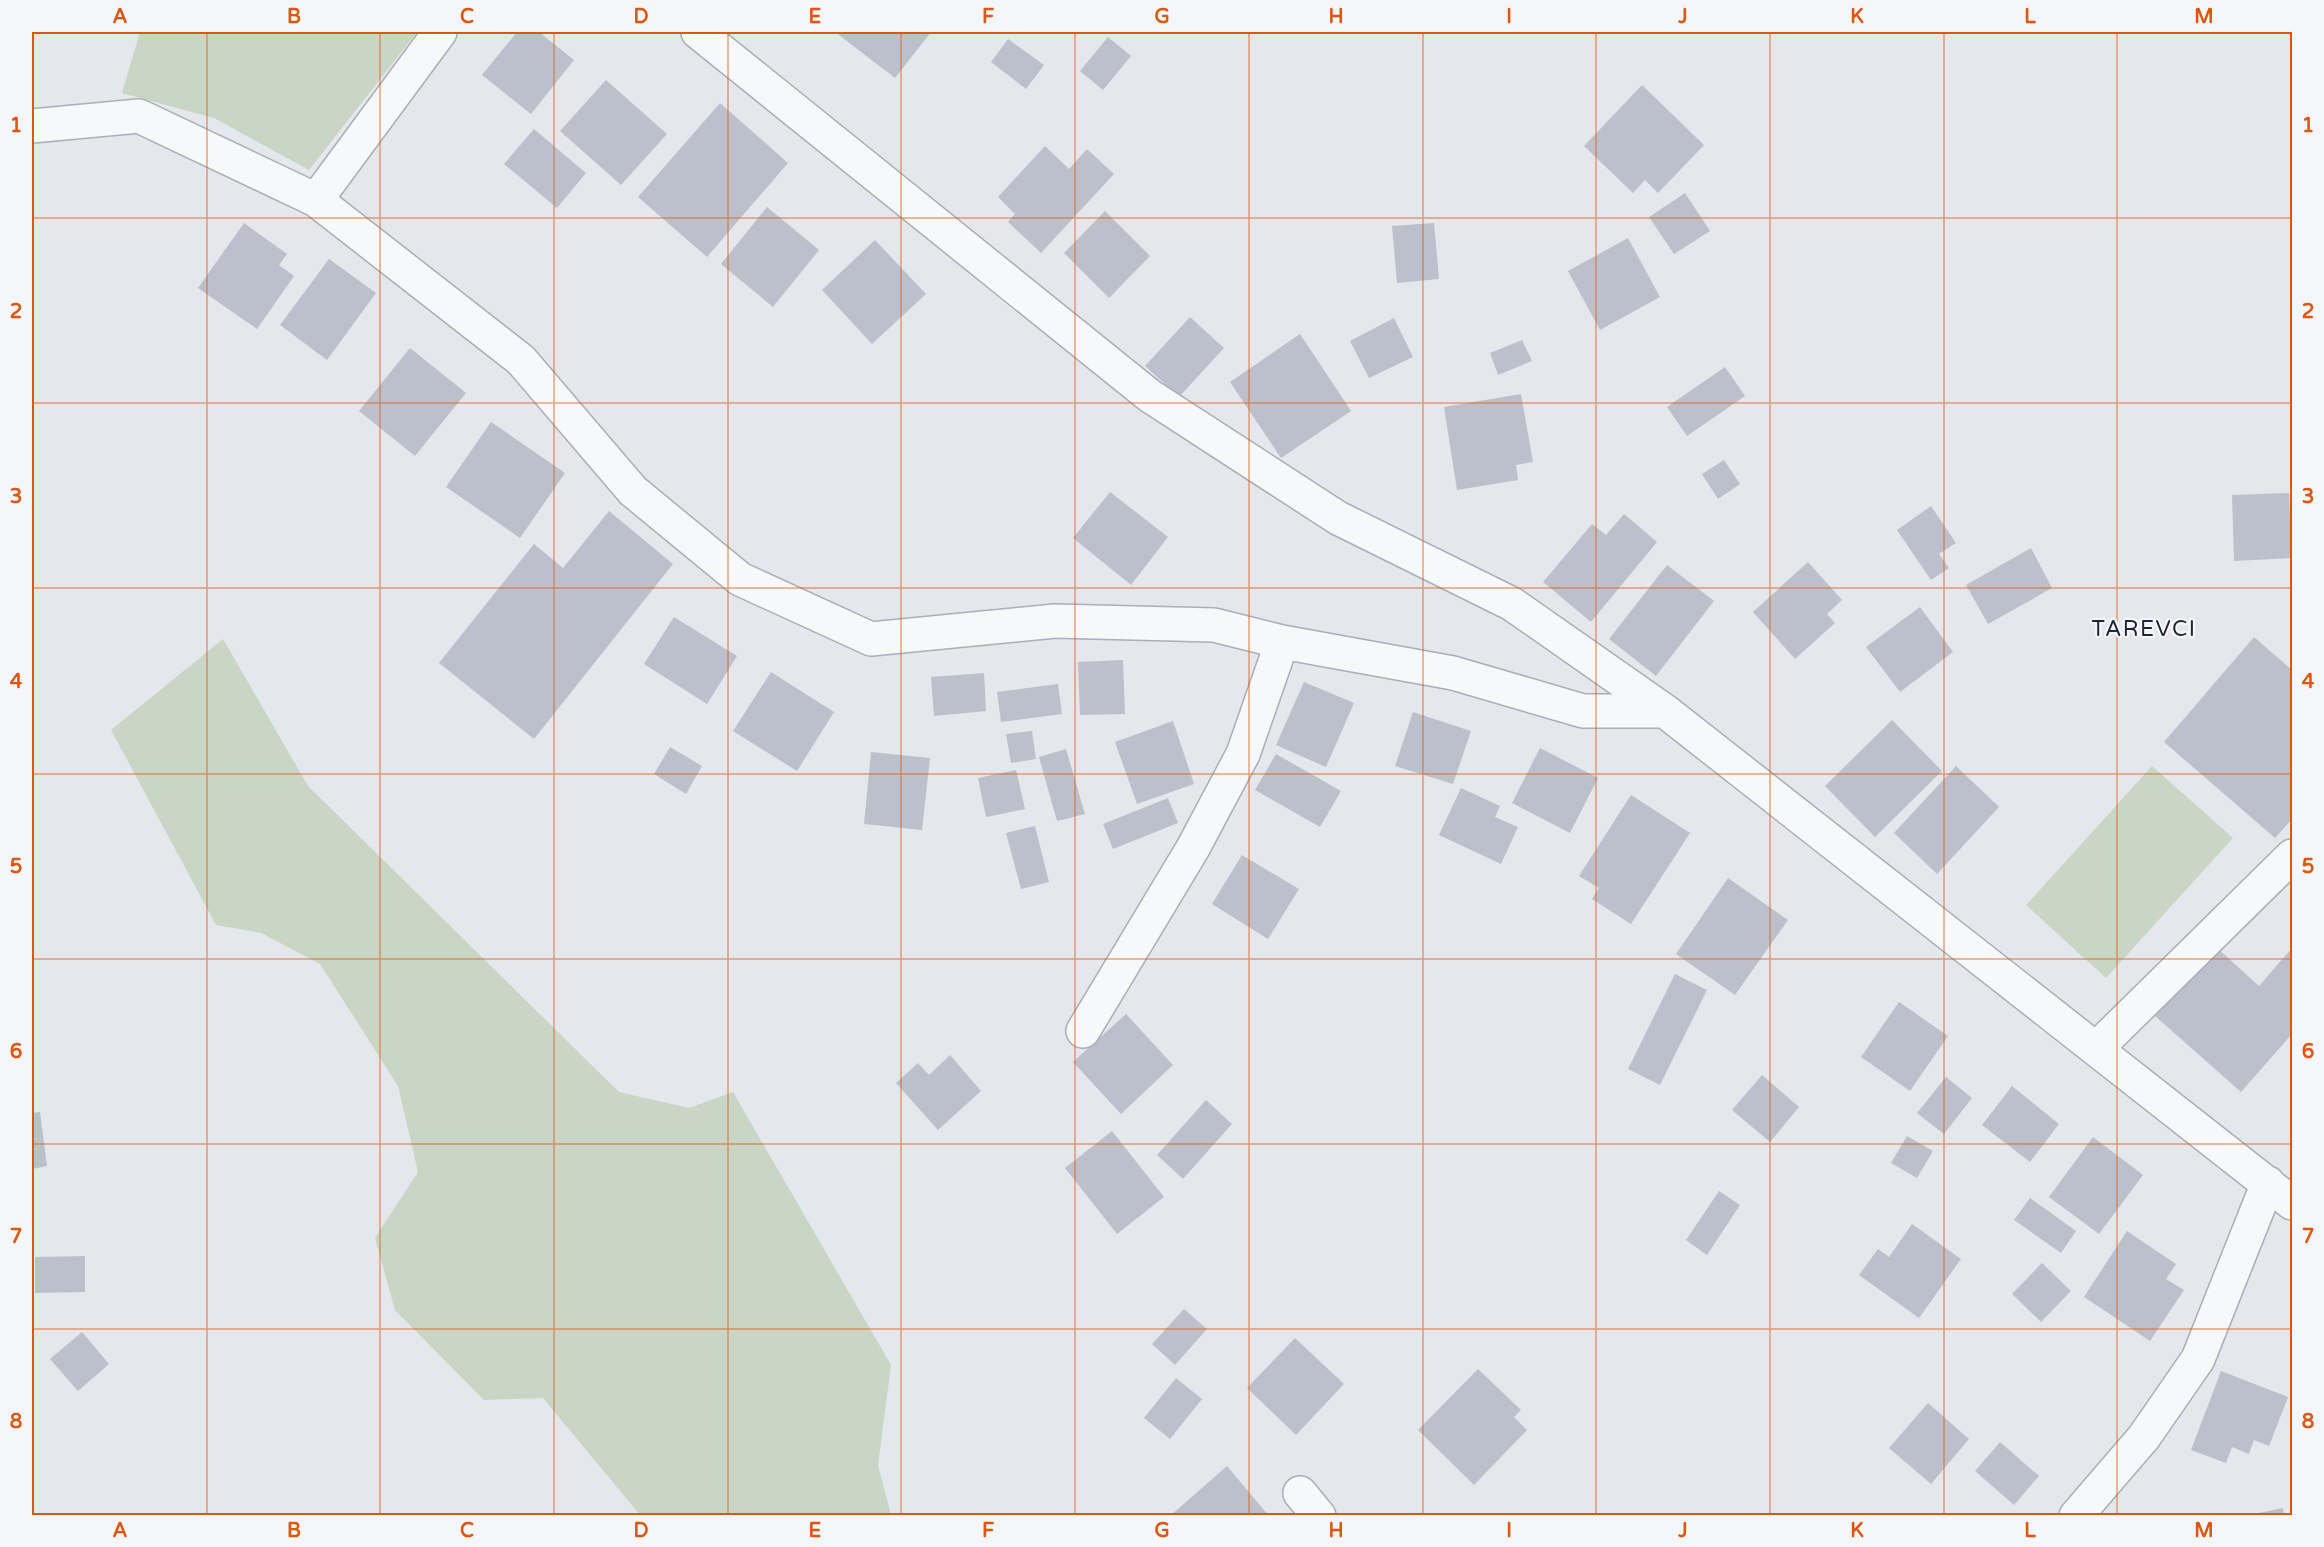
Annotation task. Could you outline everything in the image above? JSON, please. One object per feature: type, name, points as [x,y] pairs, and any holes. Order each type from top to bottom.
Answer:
[{"type":"street","points":[[316,200],[440,32]]},
{"type":"street","points":[[698,32],[1150,396],[1338,518],[1512,604],[1665,711],[2280,1193],[2198,1359],[2144,1437],[2076,1515]]},
{"type":"street","points":[[32,126],[139,116],[316,200],[521,360],[633,491],[740,579],[871,639],[1055,621],[1214,626],[1282,642],[1453,673],[1582,711],[1665,711]]},
{"type":"street","points":[[1083,1031],[1193,848],[1243,754],[1282,642]]},
{"type":"street","points":[[2096,1049],[2292,856]]},
{"type":"green space","points":[[140,32],[417,32],[309,170],[214,118],[122,93]]},
{"type":"green space","points":[[223,639],[308,786],[619,1092],[689,1108],[733,1092],[891,1365],[878,1465],[891,1515],[640,1515],[543,1398],[484,1400],[395,1310],[375,1238],[418,1172],[398,1086],[320,964],[261,933],[216,925],[111,730]]},
{"type":"green space","points":[[2152,766],[2233,838],[2106,978],[2026,905]]},
{"type":"building","points":[[517,32],[539,32],[574,60],[531,114],[482,75]]},
{"type":"building","points":[[835,32],[931,32],[895,78]]},
{"type":"building","points":[[1108,37],[1131,56],[1103,90],[1080,71]]},
{"type":"building","points":[[1008,39],[1044,65],[1026,89],[991,62]]},
{"type":"building","points":[[606,80],[667,134],[621,185],[560,131]]},
{"type":"building","points":[[1642,85],[1704,145],[1658,193],[1645,180],[1633,193],[1584,146]]},
{"type":"building","points":[[720,103],[788,163],[707,257],[638,197]]},
{"type":"building","points":[[534,129],[586,173],[557,208],[504,164]]},
{"type":"building","points":[[1045,146],[1069,169],[1087,149],[1114,174],[1041,253],[1008,222],[1015,214],[998,197]]},
{"type":"building","points":[[1685,193],[1710,231],[1674,254],[1649,217]]},
{"type":"building","points":[[767,207],[819,250],[773,307],[721,264]]},
{"type":"building","points":[[1105,211],[1150,256],[1109,298],[1064,253]]},
{"type":"building","points":[[244,223],[287,254],[279,265],[294,276],[257,329],[198,288]]},
{"type":"building","points":[[1434,223],[1439,279],[1397,283],[1392,226]]},
{"type":"building","points":[[1628,238],[1660,297],[1600,330],[1568,271]]},
{"type":"building","points":[[875,240],[926,294],[872,344],[822,290]]},
{"type":"building","points":[[329,259],[376,293],[327,360],[280,325]]},
{"type":"building","points":[[1190,317],[1224,348],[1179,397],[1145,366]]},
{"type":"building","points":[[1394,318],[1413,357],[1369,378],[1350,341]]},
{"type":"building","points":[[1300,334],[1351,411],[1281,458],[1230,382]]},
{"type":"building","points":[[1522,340],[1532,361],[1498,375],[1490,353]]},
{"type":"building","points":[[410,348],[466,393],[415,456],[359,411]]},
{"type":"building","points":[[1725,367],[1745,396],[1687,436],[1667,407]]},
{"type":"building","points":[[1521,394],[1533,462],[1516,465],[1518,480],[1457,490],[1444,407]]},
{"type":"building","points":[[491,422],[565,473],[520,538],[446,487]]},
{"type":"building","points":[[1724,460],[1740,484],[1718,499],[1702,474]]},
{"type":"building","points":[[1110,492],[1168,537],[1131,585],[1073,538]]},
{"type":"building","points":[[2289,493],[2292,558],[2234,561],[2232,495]]},
{"type":"building","points":[[1931,506],[1956,543],[1939,554],[1949,568],[1931,580],[1897,530]]},
{"type":"building","points":[[609,511],[673,564],[534,739],[439,663],[534,544],[563,568]]},
{"type":"building","points":[[1624,514],[1657,542],[1591,622],[1543,582],[1592,524],[1606,535]]},
{"type":"building","points":[[2031,548],[2052,588],[1988,624],[1966,585]]},
{"type":"building","points":[[1808,562],[1842,600],[1827,614],[1835,623],[1795,659],[1753,612]]},
{"type":"building","points":[[1667,565],[1714,601],[1656,676],[1609,639]]},
{"type":"building","points":[[1920,607],[1953,652],[1900,692],[1866,647]]},
{"type":"building","points":[[674,617],[737,656],[707,704],[644,664]]},
{"type":"building","points":[[2254,637],[2292,670],[2292,819],[2275,838],[2164,742]]},
{"type":"building","points":[[1123,660],[1125,714],[1080,715],[1078,662]]},
{"type":"building","points":[[771,672],[834,712],[797,771],[733,731]]},
{"type":"building","points":[[984,673],[986,711],[934,716],[931,677]]},
{"type":"building","points":[[1304,682],[1354,703],[1326,767],[1276,745]]},
{"type":"building","points":[[1058,684],[1062,714],[1001,722],[997,692]]},
{"type":"building","points":[[1413,712],[1471,731],[1453,784],[1395,766]]},
{"type":"building","points":[[1892,720],[1942,771],[1875,837],[1825,786]]},
{"type":"building","points":[[1173,721],[1194,784],[1137,804],[1115,742]]},
{"type":"building","points":[[1032,731],[1036,759],[1011,763],[1006,734]]},
{"type":"building","points":[[670,747],[702,766],[686,794],[654,774]]},
{"type":"building","points":[[1540,748],[1598,778],[1570,833],[1512,803]]},
{"type":"building","points":[[1066,749],[1085,814],[1057,821],[1039,757]]},
{"type":"building","points":[[871,752],[930,758],[922,830],[864,824]]},
{"type":"building","points":[[1276,754],[1341,791],[1320,827],[1255,790]]},
{"type":"building","points":[[1956,766],[1999,807],[1937,874],[1894,833]]},
{"type":"building","points":[[1016,770],[1025,809],[986,817],[978,778]]},
{"type":"building","points":[[1461,788],[1500,806],[1495,817],[1518,827],[1501,864],[1439,835]]},
{"type":"building","points":[[1631,795],[1690,833],[1631,924],[1592,899],[1599,888],[1579,876]]},
{"type":"building","points":[[1168,798],[1178,823],[1113,849],[1103,824]]},
{"type":"building","points":[[1035,826],[1049,882],[1021,889],[1006,833]]},
{"type":"building","points":[[1242,855],[1299,889],[1268,939],[1212,904]]},
{"type":"building","points":[[1728,878],[1788,920],[1735,995],[1676,954]]},
{"type":"building","points":[[2216,947],[2259,986],[2292,948],[2292,1034],[2241,1092],[2155,1016]]},
{"type":"building","points":[[1675,974],[1707,990],[1660,1085],[1628,1069]]},
{"type":"building","points":[[1899,1002],[1948,1036],[1910,1091],[1861,1057]]},
{"type":"building","points":[[1126,1014],[1173,1065],[1121,1114],[1073,1062]]},
{"type":"building","points":[[950,1055],[981,1091],[938,1130],[896,1083],[918,1063],[929,1075]]},
{"type":"building","points":[[1762,1075],[1799,1107],[1770,1142],[1732,1110]]},
{"type":"building","points":[[1946,1077],[1972,1098],[1944,1134],[1917,1113]]},
{"type":"building","points":[[2012,1086],[2059,1124],[2030,1162],[1982,1125]]},
{"type":"building","points":[[1206,1100],[1232,1124],[1183,1179],[1157,1155]]},
{"type":"building","points":[[40,1112],[47,1166],[32,1169],[32,1113]]},
{"type":"building","points":[[1112,1131],[1164,1197],[1117,1234],[1065,1168]]},
{"type":"building","points":[[1907,1136],[1933,1151],[1917,1178],[1891,1163]]},
{"type":"building","points":[[2093,1137],[2143,1175],[2099,1234],[2049,1197]]},
{"type":"building","points":[[1719,1191],[1740,1205],[1707,1255],[1686,1240]]},
{"type":"building","points":[[2030,1198],[2076,1231],[2061,1253],[2014,1220]]},
{"type":"building","points":[[1912,1224],[1961,1259],[1919,1318],[1859,1275],[1878,1249],[1889,1257]]},
{"type":"building","points":[[2127,1231],[2176,1264],[2166,1279],[2184,1290],[2150,1341],[2084,1297]]},
{"type":"building","points":[[85,1256],[85,1292],[35,1293],[35,1257]]},
{"type":"building","points":[[2042,1263],[2071,1291],[2041,1322],[2012,1294]]},
{"type":"building","points":[[1184,1309],[1207,1329],[1175,1365],[1152,1344]]},
{"type":"building","points":[[82,1332],[109,1364],[78,1391],[50,1359]]},
{"type":"building","points":[[1295,1338],[1344,1384],[1296,1435],[1247,1388]]},
{"type":"building","points":[[1478,1369],[1521,1410],[1514,1417],[1527,1430],[1474,1485],[1418,1430]]},
{"type":"building","points":[[2221,1371],[2288,1397],[2269,1446],[2254,1440],[2249,1454],[2232,1447],[2226,1463],[2191,1450]]},
{"type":"building","points":[[1176,1378],[1202,1399],[1170,1439],[1144,1418]]},
{"type":"building","points":[[1928,1403],[1969,1439],[1931,1484],[1889,1448]]},
{"type":"building","points":[[2000,1442],[2039,1476],[2014,1505],[1975,1471]]},
{"type":"building","points":[[1227,1466],[1269,1516],[1170,1516]]},
{"type":"building","points":[[2283,1508],[2284,1516],[2254,1516],[2254,1514]]},
{"type":"district","name":"TAREVCI","points":[[2144,629]]}]
